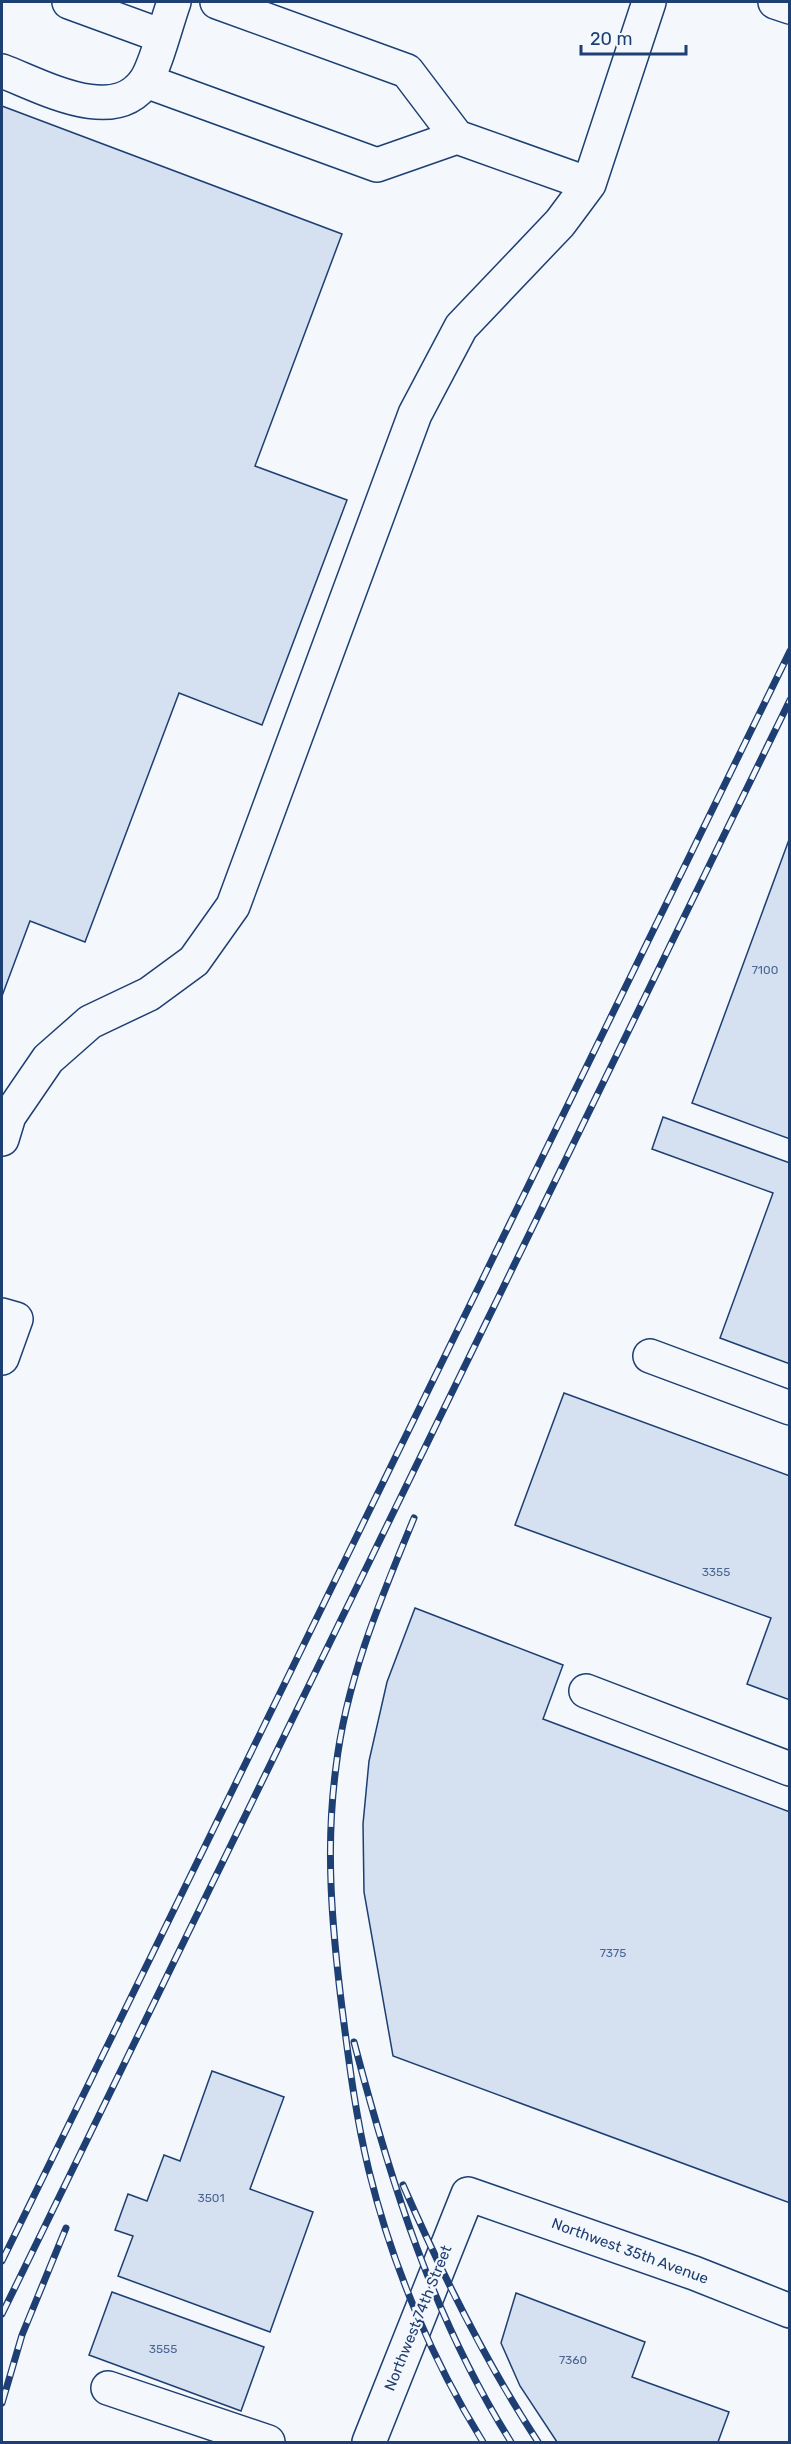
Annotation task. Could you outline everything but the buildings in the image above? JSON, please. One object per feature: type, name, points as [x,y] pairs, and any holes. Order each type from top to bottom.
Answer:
[{"type":"street","points":[[69,2],[162,36]]},
{"type":"street","points":[[2,71],[86,102],[105,104],[121,101],[146,81],[174,2]]},
{"type":"street","points":[[217,2],[407,71],[457,137],[589,184]]},
{"type":"street","points":[[2,1138],[9,1116],[12,1091],[90,1022],[149,994],[194,961],[233,906],[415,414],[461,327],[560,223],[589,184],[649,2]]},
{"type":"street","points":[[775,2],[789,7]]},
{"type":"street","points":[[146,81],[377,165],[457,137]]},
{"type":"street","points":[[2,1315],[16,1320],[2,1358]]},
{"type":"street","points":[[650,1356],[789,1408]]},
{"type":"street","points":[[586,1691],[789,1769]]},
{"type":"street","name":"Northwest 35th Avenue","points":[[468,2194],[694,2273],[789,2311]]},
{"type":"street","name":"Northwest 74th Street","points":[[369,2442],[468,2194]]},
{"type":"street","points":[[108,2388],[268,2442]]},
{"type":"railway","points":[[2,2261],[790,651]]},
{"type":"railway","points":[[2,2314],[790,700]]},
{"type":"railway","points":[[414,1518],[366,1640],[341,1735],[333,1797],[330,1857],[335,1948],[353,2090],[364,2151],[378,2206],[402,2276],[431,2345],[464,2411],[483,2442]]},
{"type":"railway","points":[[354,2042],[383,2147],[417,2248],[459,2347],[483,2395],[511,2442]]},
{"type":"railway","points":[[403,2185],[465,2316],[538,2442]]},
{"type":"railway","points":[[2,2403],[22,2335],[66,2228]]}]
